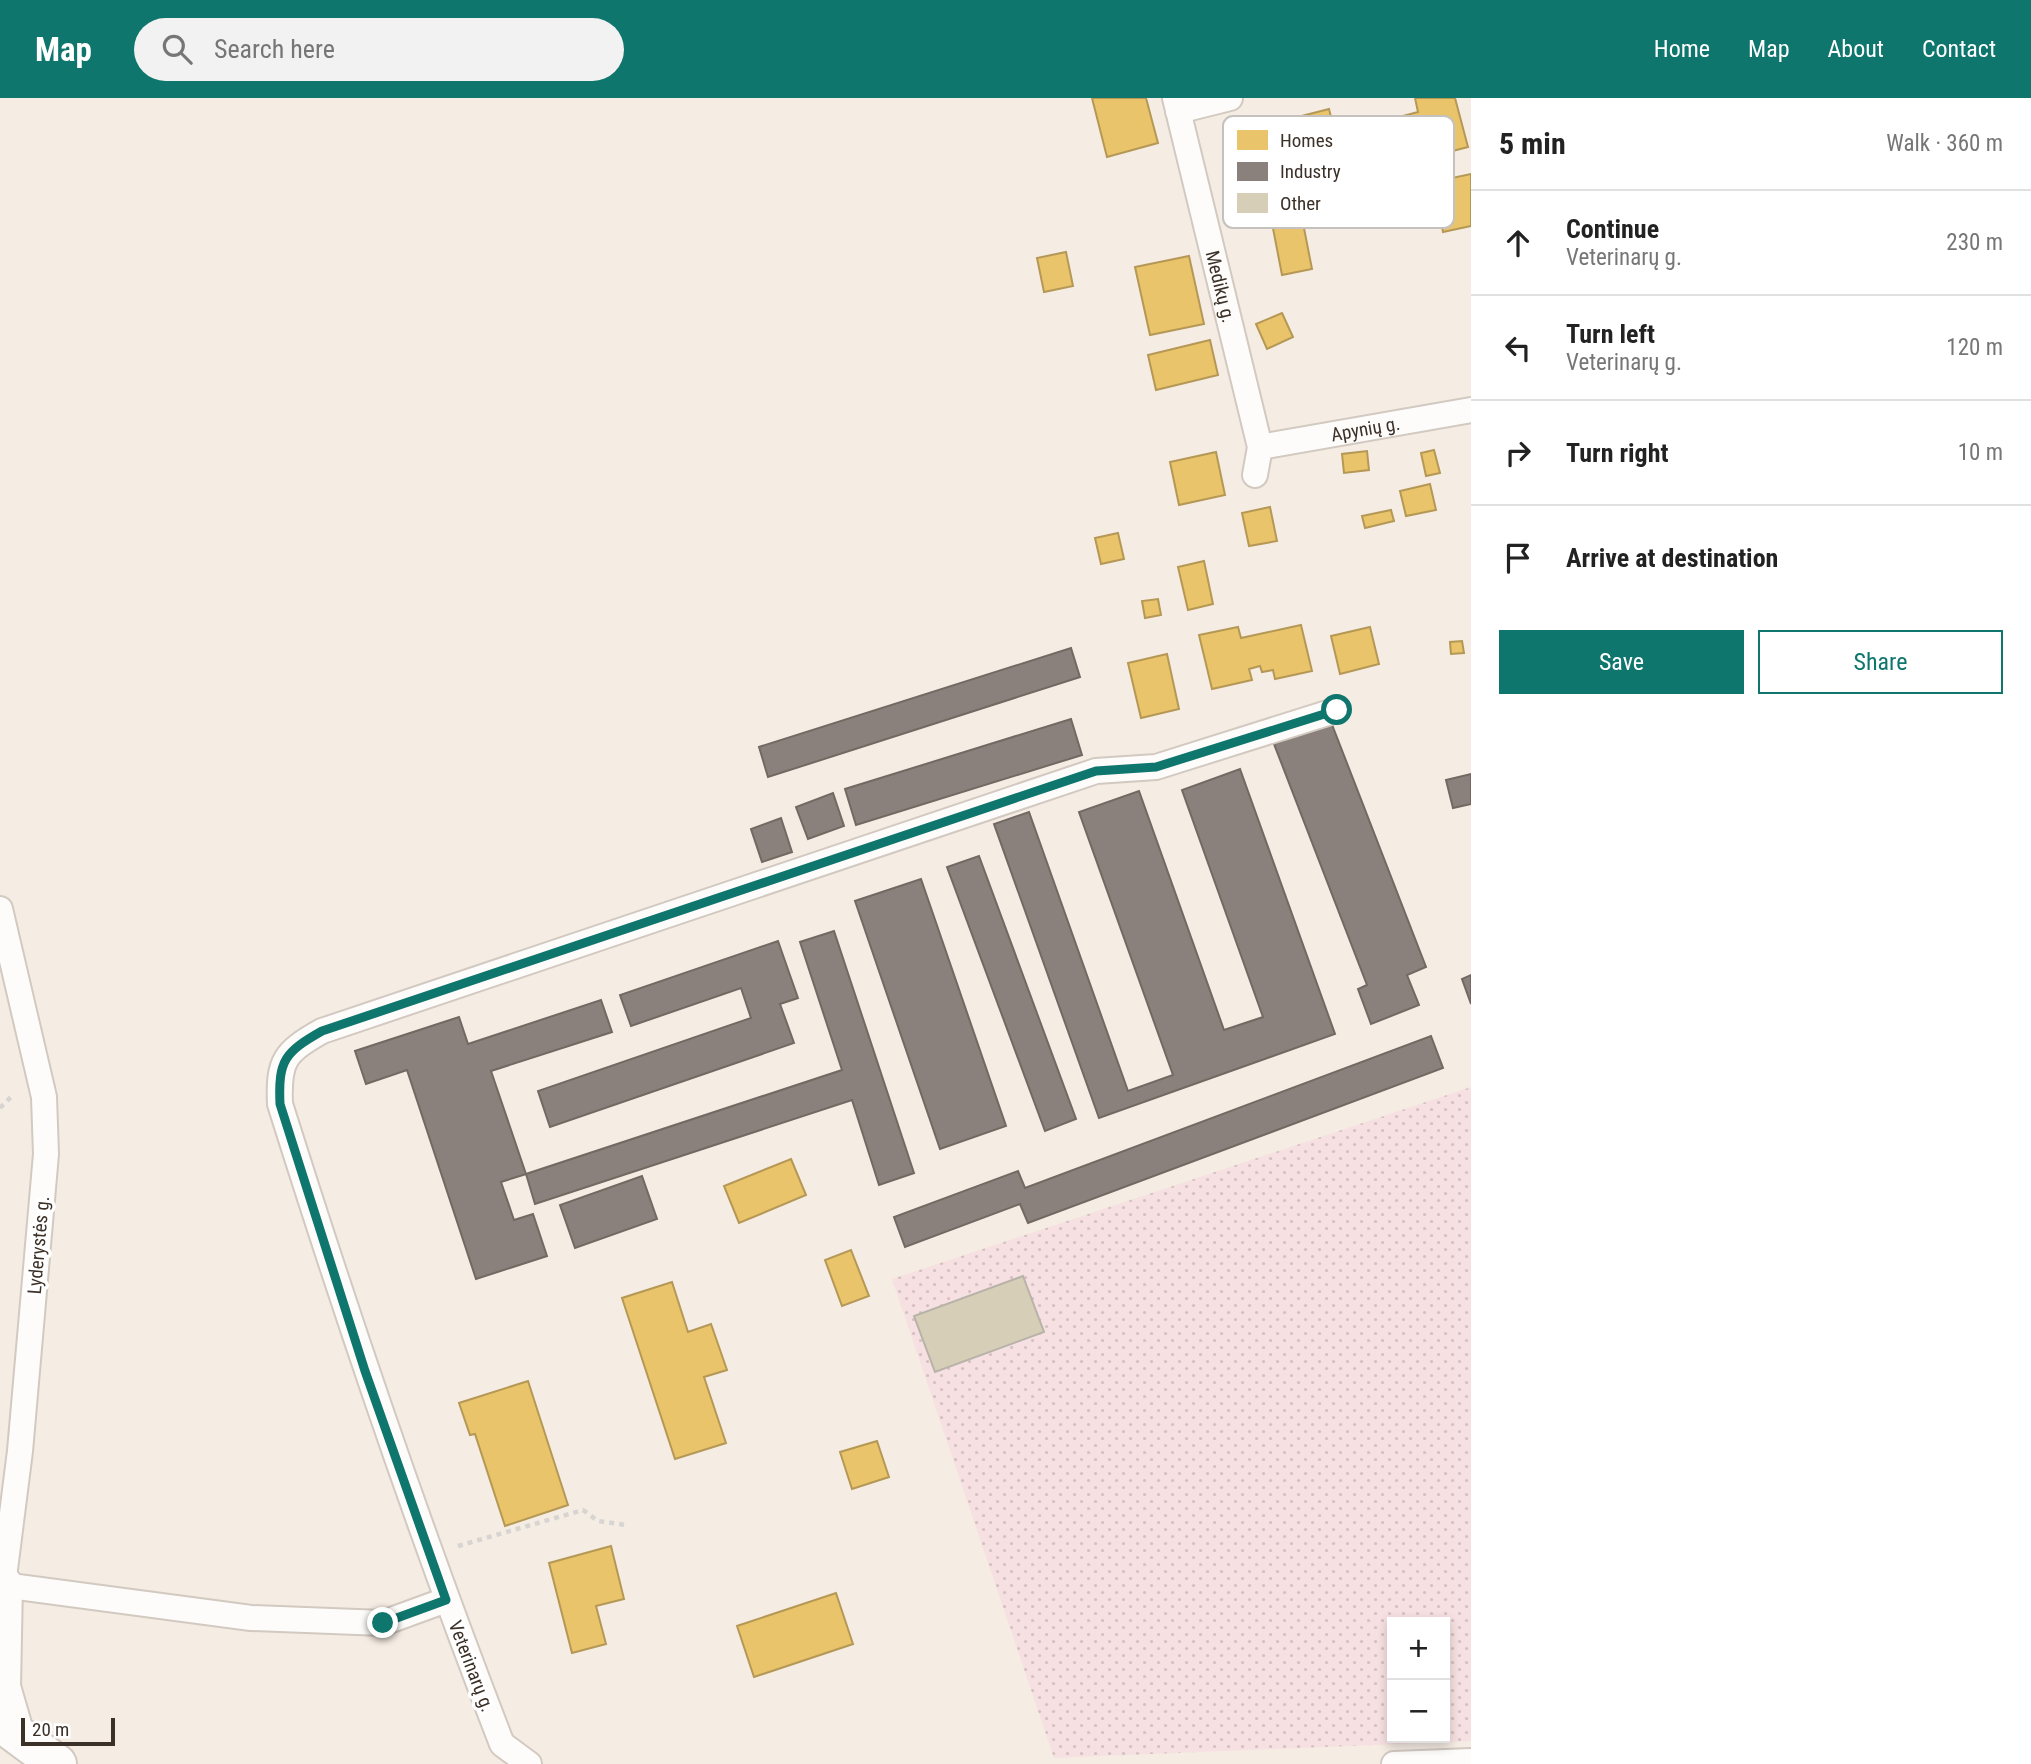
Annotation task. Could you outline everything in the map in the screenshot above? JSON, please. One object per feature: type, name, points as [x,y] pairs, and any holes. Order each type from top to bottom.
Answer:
[{"type":"highway","points":[[2,1587],[1,1686],[7,1727],[57,1764]]},
{"type":"street","points":[[1176,104],[1230,98]]},
{"type":"street","name":"Medikų g.","points":[[1176,104],[1260,447],[1255,475]]},
{"type":"street","name":"Apynių g.","points":[[1260,447],[1471,410]]},
{"type":"street","name":"Veterinarų g.","points":[[529,1764],[502,1744],[429,1554],[365,1371],[280,1104],[279,1075],[293,1048],[322,1031],[1096,771],[1156,767],[1337,710]]},
{"type":"street","name":"Lyderystės g.","points":[[0,909],[44,1097],[46,1154],[20,1451],[2,1587]]},
{"type":"street","points":[[2,1587],[264,1619],[383,1623],[446,1600]]},
{"type":"street","points":[[1394,1764],[1471,1761]]},
{"type":"path","points":[[429,1554],[583,1510],[598,1521],[626,1525]]},
{"type":"shaded area","points":[[1471,1087],[1471,1741],[1450,1742],[1450,1617],[1387,1617],[1387,1743],[1422,1743],[1054,1758],[892,1279]]},
{"type":"building: Homes","points":[[1092,98],[1146,98],[1158,143],[1107,157]]},
{"type":"building: Homes","points":[[1415,98],[1455,98],[1468,147],[1454,151],[1454,116],[1403,116],[1418,112]]},
{"type":"building: Homes","points":[[1329,109],[1331,116],[1301,116]]},
{"type":"building: Homes","points":[[1471,174],[1471,226],[1443,232],[1442,228],[1454,228],[1454,178]]},
{"type":"building: Homes","points":[[1273,228],[1304,228],[1312,269],[1282,275]]},
{"type":"building: Homes","points":[[1066,252],[1073,286],[1044,292],[1037,258]]},
{"type":"building: Homes","points":[[1189,256],[1204,324],[1150,335],[1135,267]]},
{"type":"building: Homes","points":[[1282,313],[1293,337],[1267,349],[1256,324]]},
{"type":"building: Homes","points":[[1210,340],[1218,375],[1156,390],[1148,355]]},
{"type":"building: Homes","points":[[1434,450],[1440,473],[1426,476],[1421,453]]},
{"type":"building: Homes","points":[[1367,451],[1369,470],[1344,473],[1342,454]]},
{"type":"building: Homes","points":[[1216,452],[1225,495],[1179,505],[1170,462]]},
{"type":"building: Homes","points":[[1430,484],[1436,510],[1406,516],[1400,491]]},
{"type":"building: Homes","points":[[1270,507],[1277,541],[1249,546],[1242,513]]},
{"type":"building: Homes","points":[[1391,510],[1394,521],[1365,528],[1362,516]]},
{"type":"building: Homes","points":[[1118,533],[1124,559],[1101,564],[1095,538]]},
{"type":"building: Homes","points":[[1204,561],[1213,604],[1188,610],[1178,567]]},
{"type":"building: Homes","points":[[1158,599],[1161,615],[1145,618],[1142,601]]},
{"type":"building: Homes","points":[[1301,625],[1312,671],[1275,679],[1273,670],[1262,672],[1260,666],[1249,669],[1252,680],[1212,689],[1199,635],[1238,627],[1241,638]]},
{"type":"building: Homes","points":[[1370,627],[1379,664],[1340,674],[1331,636]]},
{"type":"building: Homes","points":[[1462,641],[1464,653],[1451,654],[1450,642]]},
{"type":"building: Homes","points":[[1167,654],[1179,709],[1141,718],[1128,663]]},
{"type":"building: Homes","points":[[791,1159],[806,1195],[739,1223],[724,1186]]},
{"type":"building: Homes","points":[[851,1250],[869,1296],[842,1306],[825,1260]]},
{"type":"building: Homes","points":[[672,1282],[688,1332],[711,1324],[727,1370],[704,1377],[726,1443],[675,1459],[622,1298]]},
{"type":"building: Homes","points":[[528,1381],[568,1505],[505,1526],[475,1434],[470,1435],[459,1403]]},
{"type":"building: Homes","points":[[877,1441],[889,1477],[852,1489],[840,1452]]},
{"type":"building: Homes","points":[[611,1546],[624,1599],[596,1606],[606,1644],[572,1653],[549,1563]]},
{"type":"building: Homes","points":[[836,1593],[853,1644],[754,1677],[737,1626]]},
{"type":"building: Industry","points":[[1071,648],[1080,677],[768,777],[759,747]]},
{"type":"building: Industry","points":[[1071,719],[1082,755],[856,825],[845,789]]},
{"type":"building: Industry","points":[[1331,722],[1426,967],[1407,975],[1419,1005],[1371,1024],[1358,989],[1367,985],[1274,744]]},
{"type":"building: Industry","points":[[1240,769],[1335,1034],[1099,1118],[994,824],[1029,812],[1128,1091],[1173,1075],[1079,812],[1139,791],[1224,1030],[1263,1017],[1182,790]]},
{"type":"building: Industry","points":[[1471,774],[1471,804],[1453,808],[1446,780]]},
{"type":"building: Industry","points":[[833,793],[844,826],[808,839],[796,807]]},
{"type":"building: Industry","points":[[781,818],[792,852],[762,862],[751,829]]},
{"type":"building: Industry","points":[[979,856],[1076,1119],[1045,1131],[947,867]]},
{"type":"building: Industry","points":[[921,879],[1006,1126],[940,1149],[855,901]]},
{"type":"building: Industry","points":[[834,931],[914,1173],[879,1185],[852,1100],[535,1204],[526,1174],[842,1070],[800,942]]},
{"type":"building: Industry","points":[[778,941],[798,998],[780,1004],[794,1043],[550,1127],[538,1091],[751,1018],[741,988],[631,1026],[620,995]]},
{"type":"building: Industry","points":[[1471,975],[1471,1004],[1462,979]]},
{"type":"building: Industry","points":[[601,1000],[612,1032],[491,1071],[526,1174],[501,1182],[514,1220],[533,1214],[547,1256],[476,1279],[407,1070],[366,1084],[355,1051],[459,1017],[468,1044]]},
{"type":"building: Industry","points":[[1431,1036],[1443,1068],[1028,1223],[1020,1204],[905,1247],[894,1217],[1018,1171],[1025,1188]]},
{"type":"building: Industry","points":[[642,1176],[657,1219],[575,1248],[560,1205]]},
{"type":"building: Other","points":[[1023,1276],[1044,1332],[935,1372],[914,1316]]},
{"type":"route","points":[[383,1623],[446,1600],[365,1371],[280,1104],[279,1075],[293,1048],[322,1031],[1096,771],[1156,767],[1337,710]]}]
